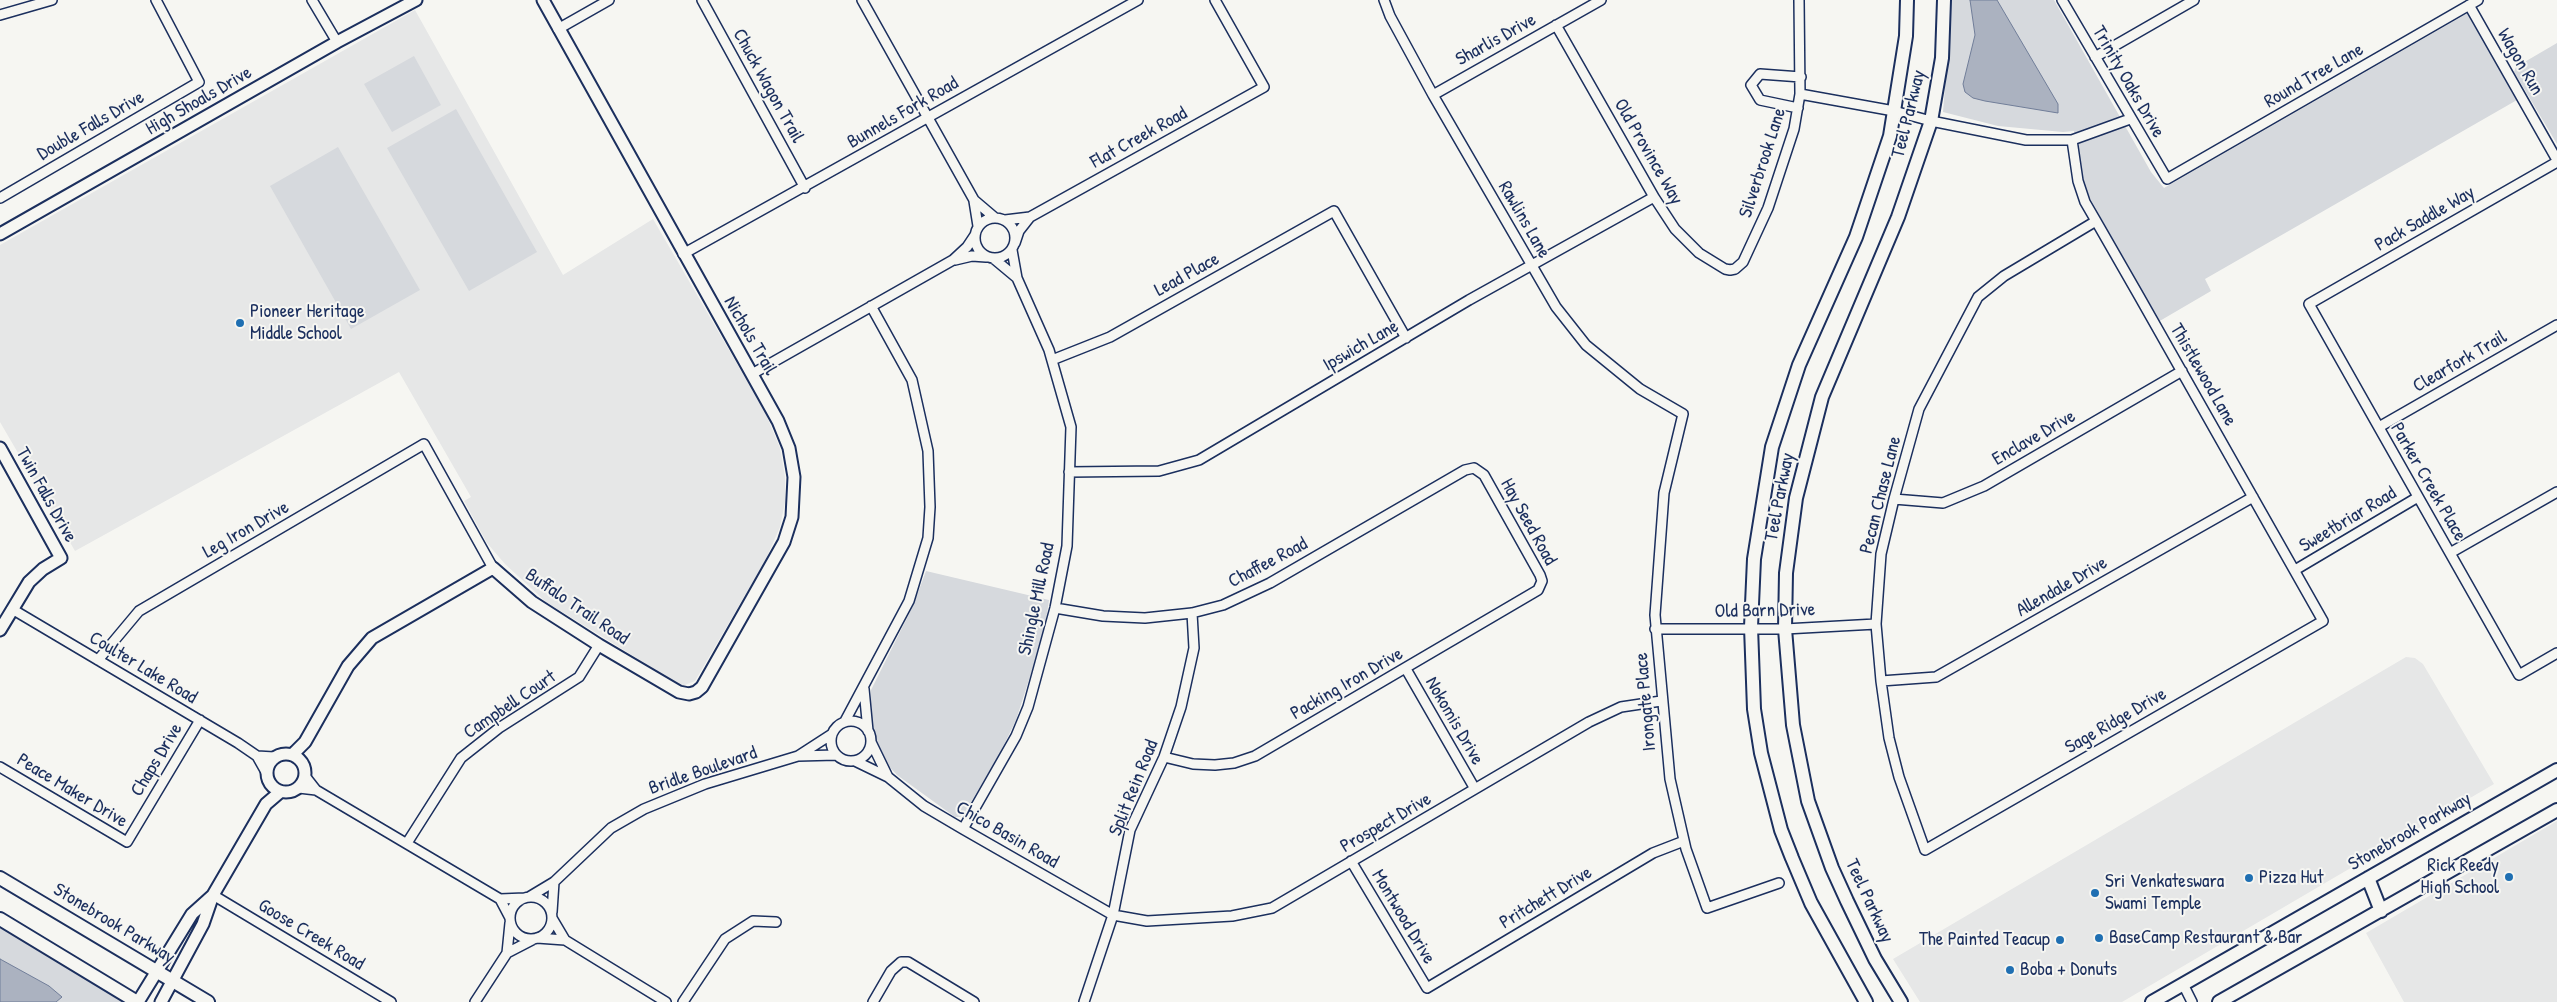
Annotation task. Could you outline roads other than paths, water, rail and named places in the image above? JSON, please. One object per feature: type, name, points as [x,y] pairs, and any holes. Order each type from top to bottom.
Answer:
[{"type":"main road","name":"Teel Parkway","points":[[1866,1002],[1811,903],[1781,830],[1757,735],[1754,709],[1751,627],[1754,560],[1772,447],[1800,365],[1856,237],[1890,136],[1906,36],[1908,0]]},
{"type":"main road","name":"Teel Parkway","points":[[1901,1002],[1875,959],[1847,902],[1832,868],[1808,801],[1793,725],[1785,629],[1786,573],[1796,498],[1822,397],[1898,217],[1930,121],[1942,58],[1944,0]]},
{"type":"main road","name":"Stonebrook Parkway","points":[[2152,1002],[2557,770]]},
{"type":"main road","points":[[2219,1002],[2557,810]]},
{"type":"main road","name":"Stonebrook Parkway","points":[[0,878],[208,1002]]},
{"type":"main road","points":[[2368,878],[2382,911]]},
{"type":"main road","points":[[0,919],[137,1002]]},
{"type":"street","points":[[0,15],[52,0]]},
{"type":"street","name":"Double Falls Drive","points":[[0,198],[199,82],[156,0]]},
{"type":"street","points":[[312,0],[337,42]]},
{"type":"street","name":"High Shoals Drive","points":[[0,234],[337,42],[416,0]]},
{"type":"street","name":"Nichols Trail","points":[[543,0],[683,254],[778,421],[789,448],[794,478],[792,517],[784,542],[702,687],[689,694]]},
{"type":"street","points":[[558,29],[609,0]]},
{"type":"street","name":"Chuck Wagon Trail","points":[[702,0],[805,188]]},
{"type":"street","points":[[862,0],[974,200],[994,217],[1005,220],[1014,229],[1014,246],[1000,258],[972,256],[953,260]]},
{"type":"street","name":"Bunnels Fork Road","points":[[683,254],[805,188],[1138,0]]},
{"type":"street","name":"Flat Creek Road","points":[[1005,220],[1030,217],[1264,87],[1215,0]]},
{"type":"street","name":"Rawlins Lane","points":[[1384,0],[1433,95],[1556,307],[1586,346],[1640,389],[1683,414]]},
{"type":"street","name":"Sharlis Drive","points":[[1433,95],[1601,0]]},
{"type":"street","name":"Silverbrook Lane","points":[[1735,268],[1743,262],[1768,208],[1798,108],[1801,76],[1799,0]]},
{"type":"street","name":"Trinity Oaks Drive","points":[[2062,0],[2130,119],[2167,179]]},
{"type":"street","points":[[2095,57],[2194,0]]},
{"type":"street","name":"Round Tree Lane","points":[[2167,179],[2478,0]]},
{"type":"street","name":"Wagon Run","points":[[2469,5],[2557,161]]},
{"type":"street","name":"Old Province Way","points":[[1556,25],[1654,197],[1686,242],[1725,269],[1735,268]]},
{"type":"street","points":[[1798,108],[1760,100],[1752,85],[1760,74],[1801,76]]},
{"type":"street","points":[[1800,94],[1894,111],[1930,121],[2026,140],[2072,140],[2130,119]]},
{"type":"street","name":"Thistlewood Lane","points":[[2072,140],[2078,181],[2085,202],[2323,620]]},
{"type":"street","name":"Pack Saddle Way","points":[[2309,304],[2557,161]]},
{"type":"street","name":"Ipswich Lane","points":[[1069,472],[1153,472],[1187,465],[1531,265],[1654,197]]},
{"type":"street","points":[[752,374],[953,260],[967,247],[975,235],[978,226],[974,200]]},
{"type":"street","name":"Lead Place","points":[[1052,360],[1107,339],[1334,211],[1406,338]]},
{"type":"street","points":[[978,226],[994,217]]},
{"type":"street","name":"Flat Creek Road","points":[[1014,246],[1019,231],[1030,217]]},
{"type":"street","name":"Pecan Chase Lane","points":[[1925,850],[1899,777],[1889,738],[1881,681],[1876,624],[1881,554],[1894,499],[1919,409],[1978,297],[2004,276],[2096,221]]},
{"type":"street","points":[[975,235],[977,248],[989,258]]},
{"type":"street","name":"Shingle Mill Road","points":[[963,829],[1016,736],[1028,707],[1055,608],[1067,546],[1071,427],[1052,360],[1035,313],[1017,278],[1014,246]]},
{"type":"street","name":"Shingle Mill Road","points":[[989,258],[1017,278]]},
{"type":"street","name":"Parker Creek Place","points":[[2309,304],[2519,675],[2557,654]]},
{"type":"street","points":[[864,688],[868,731],[871,742],[863,757],[855,761],[848,761],[836,755],[831,745],[832,734],[835,728],[845,722],[909,601],[928,538],[930,507],[928,451],[912,380],[871,306]]},
{"type":"street","name":"Clearfork Trail","points":[[2379,428],[2557,325]]},
{"type":"street","name":"Enclave Drive","points":[[1894,499],[1943,503],[1984,486],[2182,371]]},
{"type":"street","name":"Irongate Place","points":[[1683,414],[1664,493],[1655,628],[1670,779],[1684,840],[1707,908],[1779,882]]},
{"type":"street","name":"Buffalo Trail Road","points":[[424,444],[493,568],[532,602],[670,687],[689,694]]},
{"type":"street","name":"Leg Iron Drive","points":[[98,660],[139,611],[424,444]]},
{"type":"street","name":"Twin Falls Drive","points":[[0,448],[61,558],[43,569],[29,582],[12,609]]},
{"type":"street","name":"Hay Seed Road","points":[[1477,469],[1484,475],[1540,575],[1541,584],[1535,593]]},
{"type":"street","name":"Chaffee Road","points":[[1055,608],[1126,618],[1159,618],[1192,614],[1223,605],[1254,592],[1464,470],[1477,469]]},
{"type":"street","points":[[2450,553],[2557,492]]},
{"type":"street","name":"Allendale Drive","points":[[1881,681],[1936,677],[2253,497]]},
{"type":"street","name":"Sweetbriar Road","points":[[2295,570],[2418,497]]},
{"type":"street","points":[[297,758],[348,666],[372,638],[493,568]]},
{"type":"street","name":"Packing Iron Drive","points":[[1164,757],[1193,764],[1215,765],[1234,763],[1255,756],[1535,593]]},
{"type":"street","points":[[0,630],[12,609]]},
{"type":"street","name":"Coulter Lake Road","points":[[12,609],[200,720],[256,756],[266,772]]},
{"type":"street","name":"Split Rein Road","points":[[1084,1002],[1113,915],[1130,830],[1164,757],[1181,707],[1193,661],[1195,638],[1192,614]]},
{"type":"street","name":"Sage Ridge Drive","points":[[1925,850],[2323,620]]},
{"type":"street","name":"Old Barn Drive","points":[[1655,628],[1751,627],[1785,629],[1876,624]]},
{"type":"street","name":"Campbell Court","points":[[407,843],[460,758],[499,728],[579,678],[599,645]]},
{"type":"street","name":"Nokomis Drive","points":[[1406,669],[1475,789]]},
{"type":"street","name":"Prospect Drive","points":[[1113,915],[1147,921],[1232,916],[1272,908],[1597,718],[1621,707],[1661,701]]},
{"type":"street","name":"Chaps Drive","points":[[127,842],[200,720]]},
{"type":"street","points":[[845,722],[858,722],[868,731]]},
{"type":"street","name":"Bridle Boulevard","points":[[798,756],[832,734]]},
{"type":"street","name":"Chico Basin Road","points":[[871,742],[888,777]]},
{"type":"street","points":[[297,758],[280,754],[268,766],[266,772],[275,788],[286,793],[299,788],[316,790]]},
{"type":"street","name":"Bridle Boulevard","points":[[527,898],[554,882],[611,828],[644,809],[705,784],[798,756],[836,755]]},
{"type":"street","name":"Coulter Lake Road","points":[[256,756],[274,758]]},
{"type":"street","points":[[297,758],[305,776],[316,790],[500,899],[518,935],[565,940],[666,1002]]},
{"type":"street","name":"Chico Basin Road","points":[[855,761],[888,777],[924,806],[1113,915]]},
{"type":"street","name":"Peace Maker Drive","points":[[0,767],[127,842]]},
{"type":"street","points":[[299,788],[305,776]]},
{"type":"street","points":[[161,1002],[203,924],[213,895],[275,788]]},
{"type":"street","name":"Pritchett Drive","points":[[1427,988],[1653,853],[1684,840]]},
{"type":"street","name":"Montwood Drive","points":[[1351,862],[1427,988]]},
{"type":"street","points":[[475,1002],[507,954],[548,930],[552,916],[554,882]]},
{"type":"street","points":[[137,1002],[192,914],[213,895]]},
{"type":"street","name":"Goose Creek Road","points":[[213,895],[392,1002]]},
{"type":"street","points":[[500,899],[527,898],[544,901],[565,940]]},
{"type":"street","points":[[507,954],[510,919],[514,906],[527,898]]},
{"type":"street","points":[[683,1002],[725,939],[753,921],[776,922]]},
{"type":"street","points":[[873,1002],[891,970],[901,962],[908,962],[974,1002]]},
{"type":"street","points":[[2183,984],[2192,1002]]},
{"type":"place","name":"Pioneer Heritage Middle School","points":[[240,323]]},
{"type":"place","name":"Rick Reedy High School","points":[[2509,877]]},
{"type":"place","name":"Pizza Hut","points":[[2249,878]]},
{"type":"place","name":"Sri Venkateswara Swami Temple","points":[[2095,893]]},
{"type":"place","name":"BaseCamp Restaurant & Bar","points":[[2099,938]]},
{"type":"place","name":"The Painted Teacup","points":[[2060,940]]},
{"type":"place","name":"Boba + Donuts","points":[[2010,970]]}]
